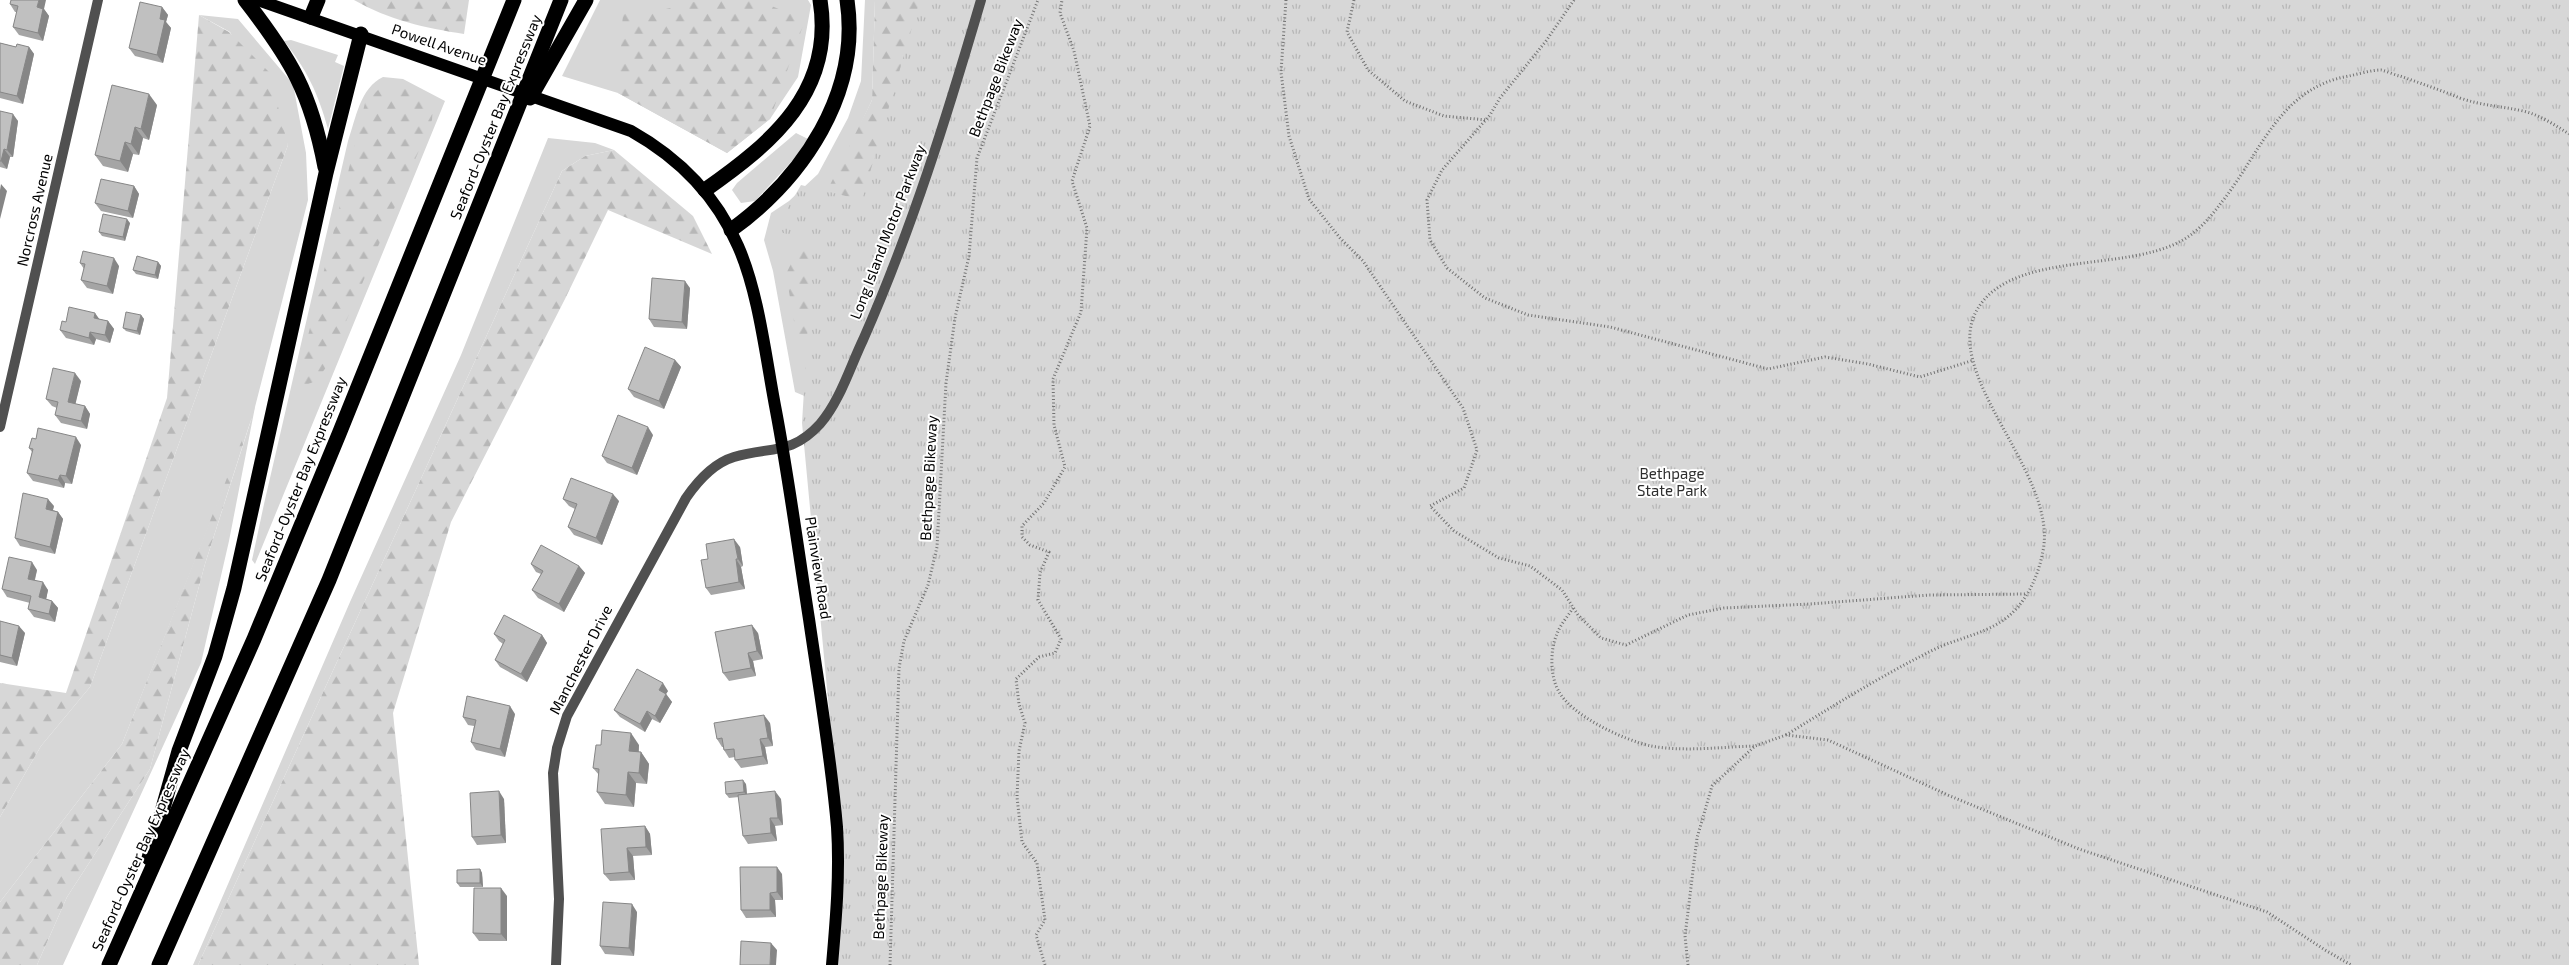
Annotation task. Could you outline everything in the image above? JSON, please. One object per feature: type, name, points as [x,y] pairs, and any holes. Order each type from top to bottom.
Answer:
[{"type":"highway","points":[[245,0],[298,76],[313,116],[326,174]]},
{"type":"highway","points":[[311,17],[318,0]]},
{"type":"highway","name":"Seaford-Oyster Bay Expressway","points":[[109,965],[211,738],[297,536],[514,0]]},
{"type":"highway","name":"Seaford-Oyster Bay Expressway","points":[[160,965],[329,580],[561,0]]},
{"type":"highway","points":[[506,140],[586,0]]},
{"type":"highway","points":[[705,190],[757,152],[796,110],[807,93],[819,54],[822,32],[820,0]]},
{"type":"highway","points":[[731,230],[763,205],[810,151],[821,133],[831,113],[844,72],[849,31],[847,0]]},
{"type":"highway","points":[[134,909],[179,751],[216,656],[234,588],[326,174],[361,34]]},
{"type":"main road","name":"Powell Avenue","points":[[258,0],[361,34],[631,131],[670,156],[705,190]]},
{"type":"main road","name":"Plainview Road","points":[[705,190],[731,230],[751,285],[783,449],[830,758],[837,829],[837,906],[832,965]]},
{"type":"street","name":"Norcross Avenue","points":[[0,428],[98,0]]},
{"type":"street","name":"Long Island Motor Parkway","points":[[783,449],[798,442],[821,423],[836,398],[868,327],[902,247],[937,147],[981,0]]},
{"type":"street","name":"Manchester Drive","points":[[556,965],[559,899],[553,773],[557,748],[567,716],[686,498],[696,484],[733,457],[783,449]]},
{"type":"path","name":"Bethpage Bikeway","points":[[890,965],[899,668],[904,641],[928,586],[937,547],[946,382],[955,318],[970,256],[977,158],[1038,0]]},
{"type":"path","points":[[1045,965],[1036,935],[1045,920],[1037,863],[1022,842],[1018,797],[1019,751],[1025,723],[1019,704],[1016,679],[1039,657],[1054,653],[1062,639],[1038,600],[1040,573],[1049,552],[1030,545],[1022,537],[1022,526],[1044,503],[1065,467],[1054,425],[1053,379],[1081,312],[1087,228],[1072,181],[1090,126],[1074,51],[1060,13],[1062,0]]},
{"type":"path","points":[[1286,0],[1281,72],[1289,136],[1309,198],[1340,238],[1363,262],[1463,408],[1477,450],[1464,488],[1430,506],[1454,531],[1499,558],[1530,566],[1562,590],[1573,608],[1601,638],[1626,646],[1688,615],[1724,608],[1929,595],[2028,594]]},
{"type":"path","points":[[1354,0],[1347,32],[1368,70],[1405,101],[1444,116],[1486,120]]},
{"type":"path","points":[[1574,0],[1486,120],[1442,170],[1427,200],[1430,240],[1447,268],[1486,298],[1528,315],[1610,327],[1768,369],[1825,357],[1868,364],[1920,377],[1974,360]]},
{"type":"path","points":[[1573,608],[1556,634],[1552,664],[1558,690],[1576,711],[1609,730],[1651,746],[1694,748],[1755,746],[1786,735],[1836,704],[1934,649],[1992,629],[2016,610],[2033,586],[2044,548],[2042,510],[2032,481],[1982,388],[1968,340],[1978,308],[1992,290],[2017,278],[2062,267],[2138,255],[2179,242],[2207,222],[2239,181],[2279,117],[2305,92],[2340,78],[2382,70],[2482,106],[2524,111],[2549,120],[2569,134]]},
{"type":"path","points":[[1786,735],[1828,740],[1942,792],[2079,849],[2267,912],[2351,965]]},
{"type":"path","points":[[1688,965],[1685,936],[1697,838],[1712,786],[1755,746]]},
{"type":"green space","points":[[354,0],[469,0],[464,34],[435,29],[394,18]]},
{"type":"green space","points":[[600,0],[808,0],[811,5],[798,77],[770,119],[727,153],[618,93],[562,76]]},
{"type":"green space","points":[[701,0],[757,0],[805,20],[770,119],[727,153],[618,93],[623,12],[658,11]]},
{"type":"green space","points":[[865,0],[875,0],[872,100],[845,158],[814,400],[795,392],[773,271],[764,240],[771,213],[789,201],[818,174],[848,118],[861,81]]},
{"type":"green space","points":[[875,0],[961,0],[820,362],[796,333],[786,274],[872,100]]},
{"type":"green space","name":"Bethpage State Park","points":[[920,0],[2569,0],[2569,965],[834,965],[844,869],[802,423],[813,244],[775,230],[801,185],[862,200]]},
{"type":"green space","points":[[199,15],[238,19],[293,84],[306,153],[308,200],[255,407],[229,541],[201,663],[63,965],[37,965],[67,897],[150,769],[205,564],[252,417],[122,744],[0,902],[0,817],[41,746],[90,687],[288,145],[230,32]]},
{"type":"green space","points":[[199,15],[229,32],[269,72],[288,145],[90,687],[41,746],[0,817],[0,683],[66,693],[167,398]]},
{"type":"green space","points":[[291,40],[338,55],[335,62],[344,66],[328,129],[311,82],[284,41]]},
{"type":"green space","points":[[383,77],[403,79],[445,101],[255,564],[252,560],[264,504],[348,141],[364,96],[375,82]]},
{"type":"green space","points":[[396,84],[433,104],[432,120],[327,366],[316,381],[295,389],[365,103],[380,88]]},
{"type":"green space","points":[[796,133],[808,139],[793,160],[755,201],[741,203],[732,190],[737,183]]},
{"type":"green space","points":[[548,138],[595,143],[614,150],[585,156],[562,171],[198,965],[193,965],[350,602],[461,355]]},
{"type":"green space","points":[[614,150],[693,216],[712,254],[608,210],[565,299],[451,522],[393,713],[419,965],[198,965],[562,171],[585,156]]},
{"type":"green space","points":[[255,407],[205,564],[150,769],[67,897],[37,965],[0,965],[0,902],[122,744]]},
{"type":"building","points":[[11,0],[39,0],[37,7],[43,9],[38,33],[13,27],[18,6],[10,4]]},
{"type":"building","points":[[140,2],[162,7],[160,19],[165,20],[157,55],[129,48]]},
{"type":"building","points":[[0,43],[16,47],[17,44],[29,47],[17,96],[0,92]]},
{"type":"building","points":[[112,85],[149,94],[141,129],[135,127],[131,144],[125,142],[120,161],[95,155]]},
{"type":"building","points":[[0,111],[13,114],[7,150],[4,149],[1,161],[0,161]]},
{"type":"building","points":[[101,179],[134,186],[128,211],[95,203]]},
{"type":"building","points":[[103,214],[127,219],[123,237],[99,232]]},
{"type":"building","points":[[83,251],[114,258],[107,286],[81,280],[85,264],[80,263]]},
{"type":"building","points":[[137,256],[158,262],[155,275],[133,270]]},
{"type":"building","points":[[652,278],[685,281],[682,322],[649,319]]},
{"type":"building","points":[[69,307],[95,313],[94,318],[108,321],[105,335],[90,332],[89,338],[60,330],[62,321],[66,322]]},
{"type":"building","points":[[126,312],[141,315],[137,331],[123,328]]},
{"type":"building","points":[[645,347],[675,360],[659,401],[628,389]]},
{"type":"building","points":[[53,368],[75,373],[68,402],[85,406],[81,421],[55,415],[58,402],[46,399]]},
{"type":"building","points":[[618,415],[648,427],[632,468],[602,456]]},
{"type":"building","points":[[38,428],[76,437],[66,476],[60,475],[58,480],[27,473],[33,449],[29,448],[32,438],[36,439]]},
{"type":"building","points":[[571,478],[613,494],[596,538],[568,527],[577,504],[563,499]]},
{"type":"building","points":[[23,493],[48,499],[46,509],[58,512],[50,547],[15,538]]},
{"type":"building","points":[[734,539],[738,559],[736,559],[739,582],[706,588],[701,560],[708,559],[706,544]]},
{"type":"building","points":[[541,545],[579,566],[559,604],[532,590],[543,571],[531,564]]},
{"type":"building","points":[[9,557],[32,562],[28,579],[43,582],[39,597],[52,601],[49,614],[28,609],[31,596],[2,589]]},
{"type":"building","points":[[504,615],[542,635],[521,674],[495,660],[505,640],[494,634]]},
{"type":"building","points":[[0,621],[19,626],[12,658],[0,655]]},
{"type":"building","points":[[752,625],[757,651],[748,653],[751,668],[723,673],[715,632]]},
{"type":"building","points":[[637,669],[663,683],[659,690],[666,694],[655,716],[647,711],[640,724],[614,710]]},
{"type":"building","points":[[467,696],[510,706],[500,749],[471,742],[476,720],[463,717]]},
{"type":"building","points":[[764,715],[768,738],[760,739],[763,756],[735,760],[734,749],[724,750],[722,738],[717,739],[714,723]]},
{"type":"building","points":[[602,730],[631,733],[629,751],[641,752],[639,773],[628,772],[626,795],[597,792],[599,769],[593,768],[596,745],[601,745]]},
{"type":"building","points":[[743,780],[744,792],[726,794],[725,782]]},
{"type":"building","points":[[499,791],[501,835],[472,837],[470,793]]},
{"type":"building","points":[[775,791],[778,818],[770,818],[771,833],[743,836],[738,795]]},
{"type":"building","points":[[645,826],[646,847],[627,848],[629,872],[604,874],[601,829]]},
{"type":"building","points":[[740,867],[777,867],[777,892],[770,893],[770,910],[741,910]]},
{"type":"building","points":[[480,869],[480,883],[457,883],[457,870]]},
{"type":"building","points":[[474,888],[501,888],[501,934],[473,933]]},
{"type":"building","points":[[603,902],[632,904],[629,948],[600,946]]},
{"type":"building","points":[[741,941],[771,943],[770,965],[740,965]]}]
